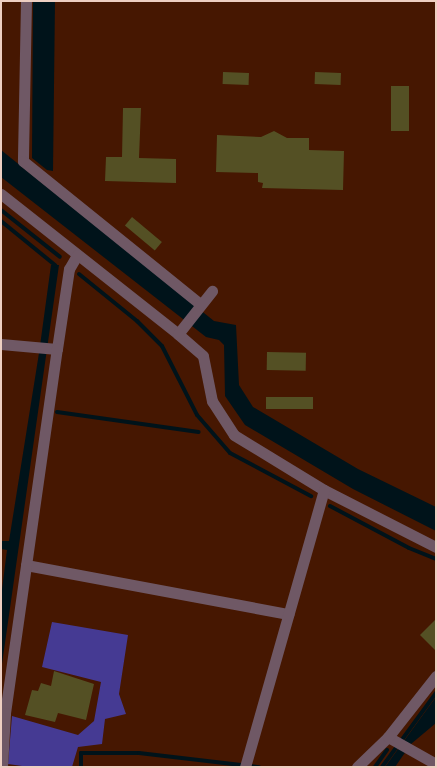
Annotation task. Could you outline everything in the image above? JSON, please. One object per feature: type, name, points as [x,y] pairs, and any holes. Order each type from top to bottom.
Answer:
[{"type":"street","points":[[26,1],[23,162],[200,305]]},
{"type":"street","points":[[1,194],[77,255],[180,331],[203,356],[212,401],[234,435],[324,490],[436,547]]},
{"type":"street","points":[[2,767],[3,713],[26,565],[55,349],[69,269],[77,255]]},
{"type":"street","points":[[180,331],[212,291]]},
{"type":"street","points":[[1,344],[55,349]]},
{"type":"street","points":[[246,763],[324,490]]},
{"type":"street","points":[[26,565],[288,614]]},
{"type":"street","points":[[357,767],[392,739],[436,676]]},
{"type":"street","points":[[392,739],[436,764]]},
{"type":"shaded area","points":[[33,1],[55,1],[53,171],[47,170],[32,158]]},
{"type":"shaded area","points":[[1,150],[214,321],[236,325],[239,385],[253,407],[358,469],[436,507],[436,531],[353,489],[245,425],[225,396],[224,345],[219,340],[206,337],[1,177]]},
{"type":"shaded area","points":[[51,265],[59,265],[1,671],[1,597],[7,550],[1,549],[1,541],[9,541]]},
{"type":"shaded area","points":[[52,622],[128,635],[119,694],[126,714],[105,719],[102,744],[78,747],[72,767],[29,767],[8,764],[12,716],[78,735],[94,721],[101,682],[42,667]]},
{"type":"shaded area","points":[[436,697],[436,723],[411,744],[395,767],[385,767]]},
{"type":"building","points":[[223,72],[249,73],[249,85],[223,84]]},
{"type":"building","points":[[315,72],[341,73],[341,85],[315,84]]},
{"type":"building","points":[[391,86],[409,86],[409,131],[391,131]]},
{"type":"building","points":[[123,108],[141,108],[139,158],[176,159],[176,183],[105,181],[106,157],[122,157]]},
{"type":"building","points":[[274,131],[287,138],[309,138],[309,150],[344,151],[343,190],[262,188],[263,183],[258,182],[258,173],[216,172],[217,135],[261,137]]},
{"type":"building","points":[[132,217],[162,242],[155,250],[125,225]]},
{"type":"building","points":[[267,352],[306,353],[306,371],[267,370]]},
{"type":"building","points":[[266,397],[313,397],[313,409],[266,409]]},
{"type":"building","points":[[436,619],[436,651],[420,635]]},
{"type":"building","points":[[54,671],[94,684],[86,720],[58,713],[55,722],[25,715],[32,690],[38,691],[41,683],[51,686]]},
{"type":"waterway","points":[[1,210],[60,257]]},
{"type":"waterway","points":[[1,221],[55,265]]},
{"type":"waterway","points":[[79,274],[137,321],[162,346],[197,415],[230,453],[311,496]]},
{"type":"waterway","points":[[57,412],[199,432]]},
{"type":"waterway","points":[[330,506],[409,548],[436,559]]},
{"type":"waterway","points":[[382,767],[436,693]]},
{"type":"waterway","points":[[375,767],[387,750]]},
{"type":"waterway","points":[[81,767],[81,753],[139,753],[259,767]]}]
